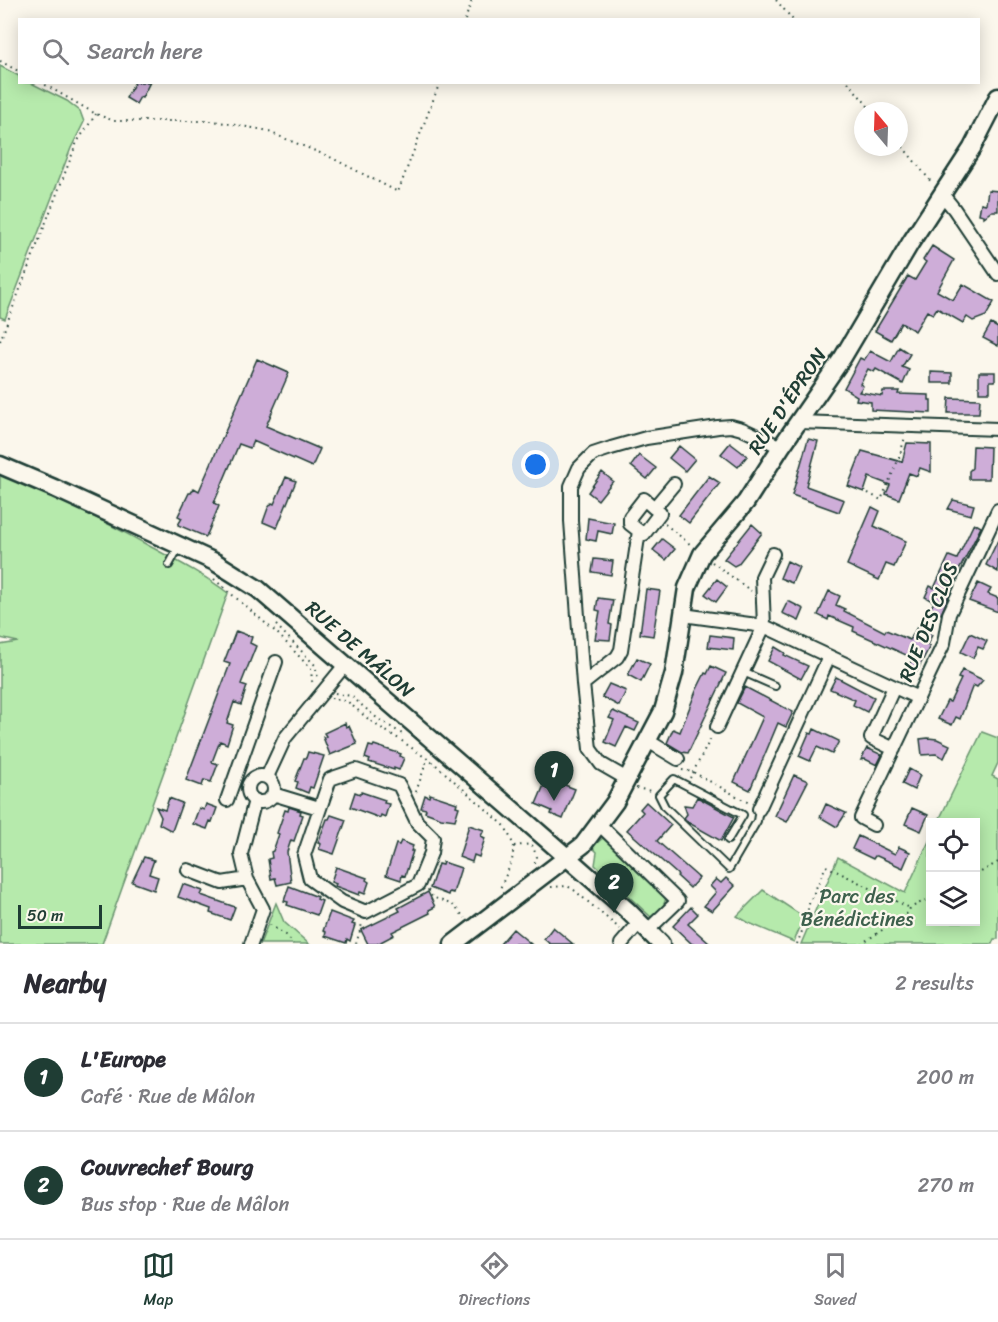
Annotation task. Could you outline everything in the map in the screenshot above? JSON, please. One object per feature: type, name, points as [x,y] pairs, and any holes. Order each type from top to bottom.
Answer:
[{"type":"street","name":"RUE D'ÉPRON","points":[[455,943],[583,845],[634,784],[648,741],[663,711],[670,690],[687,588],[702,554],[746,502],[843,357],[972,148],[998,97]]},
{"type":"street","points":[[942,194],[998,274]]},
{"type":"street","points":[[799,422],[998,429]]},
{"type":"street","points":[[634,784],[601,764],[590,749],[571,521],[571,486],[579,468],[593,454],[646,438],[731,426],[781,447]]},
{"type":"street","name":"RUE DE MÂLON","points":[[0,465],[221,566],[258,589],[568,858],[661,944]]},
{"type":"street","points":[[654,508],[674,484]]},
{"type":"street","points":[[644,499],[660,513],[644,534],[639,531],[630,524],[630,517],[644,499]]},
{"type":"street","name":"RUE DES CLOS","points":[[874,825],[861,818],[944,643],[949,614],[998,510]]},
{"type":"street","points":[[583,684],[617,657],[621,650],[639,531]]},
{"type":"street","points":[[717,727],[764,626],[762,577],[773,554]]},
{"type":"street","points":[[683,615],[764,626],[918,698]]},
{"type":"street","points":[[759,809],[829,657]]},
{"type":"street","points":[[228,800],[276,662]]},
{"type":"street","points":[[267,777],[285,738],[321,687],[345,665]]},
{"type":"street","name":"RUE DES CLOS","points":[[894,687],[870,738],[894,749]]},
{"type":"street","points":[[648,741],[678,759]]},
{"type":"street","points":[[356,770],[399,785],[417,822],[433,838],[431,853],[418,885],[366,912],[342,902],[310,879],[304,855],[319,808],[330,779],[356,770]]},
{"type":"street","points":[[248,785],[256,777],[267,777]]},
{"type":"street","points":[[267,777],[272,783],[273,794]]},
{"type":"street","points":[[234,780],[248,785]]},
{"type":"street","points":[[248,785],[249,794],[255,800],[267,800],[273,794]]},
{"type":"street","points":[[273,794],[319,808]]},
{"type":"street","points":[[252,944],[263,909],[247,879],[241,854],[255,800]]},
{"type":"street","points":[[600,825],[678,901],[621,944]]},
{"type":"street","points":[[188,870],[222,883],[247,879]]},
{"type":"lane","points":[[169,565],[179,546]]},
{"type":"lane","points":[[742,672],[775,686]]},
{"type":"lane","points":[[728,840],[743,815],[674,779],[659,795],[665,807],[729,869],[757,821],[759,809]]},
{"type":"path","points":[[466,18],[472,0]]},
{"type":"path","points":[[776,0],[791,18]]},
{"type":"path","points":[[0,61],[18,71]]},
{"type":"path","points":[[44,84],[96,114],[114,121],[213,121],[264,130],[330,157],[398,192],[439,84]]},
{"type":"path","points":[[850,84],[865,102]]},
{"type":"path","points":[[0,341],[77,142],[96,114]]},
{"type":"path","points":[[908,153],[942,194]]},
{"type":"path","points":[[868,493],[881,500],[908,426]]},
{"type":"path","points":[[214,579],[278,634],[311,669],[312,681],[332,699],[348,702],[373,723],[427,759],[507,830],[514,846],[512,861],[497,897]]},
{"type":"path","points":[[275,623],[315,665],[321,687]]},
{"type":"path","points":[[717,727],[693,772],[759,809]]},
{"type":"path","points":[[405,797],[417,791],[427,759]]},
{"type":"path","points":[[634,784],[659,795]]},
{"type":"path","points":[[514,846],[532,844]]},
{"type":"path","points":[[980,872],[998,862]]},
{"type":"path","points":[[797,944],[808,916],[808,906],[826,866],[910,908]]},
{"type":"path","points":[[418,885],[426,887],[432,897],[453,905],[463,916]]},
{"type":"path","points":[[546,885],[550,887],[567,886],[574,890],[622,931]]},
{"type":"path","points":[[861,944],[908,913],[910,908],[926,900]]},
{"type":"path","points":[[356,944],[366,912]]},
{"type":"path","points":[[259,923],[286,935],[292,944]]},
{"type":"green space","points":[[0,66],[18,75],[18,84],[33,84],[67,101],[80,111],[84,122],[71,148],[5,319],[0,317]]},
{"type":"green space","points":[[0,475],[59,500],[115,528],[191,569],[228,593],[102,944],[0,944],[0,645],[18,642],[0,638]]},
{"type":"green space","name":"Parc des Bénédictines","points":[[982,732],[998,738],[998,763],[992,776],[998,779],[998,939],[994,939],[992,944],[801,944],[838,857],[905,893],[926,848],[926,926],[980,926],[980,818],[940,818]]},
{"type":"green space","points":[[603,838],[666,898],[663,907],[651,917],[595,865],[597,852],[592,847]]},
{"type":"green space","points":[[763,890],[804,917],[794,942],[737,916]]},
{"type":"green space","points":[[276,903],[284,922],[309,944],[260,944]]},
{"type":"building","points":[[134,84],[149,84],[136,104],[126,98]]},
{"type":"building","points":[[988,190],[998,191],[998,211],[992,211],[984,217],[979,214],[981,203],[986,204]]},
{"type":"building","points":[[932,246],[954,260],[937,291],[953,300],[963,284],[994,302],[986,316],[973,321],[967,317],[963,323],[937,308],[933,314],[927,311],[915,331],[901,323],[891,340],[875,331],[908,276],[915,280]]},
{"type":"building","points":[[991,324],[998,328],[998,346],[983,338]]},
{"type":"building","points":[[899,347],[910,354],[902,367],[909,370],[903,384],[876,369],[874,372],[868,369],[860,384],[863,386],[859,392],[882,396],[883,391],[929,395],[931,413],[871,410],[871,402],[856,400],[857,396],[844,388],[860,358],[864,360],[870,351],[891,362]]},
{"type":"building","points":[[257,359],[289,373],[266,426],[320,449],[312,467],[253,441],[250,448],[239,444],[214,503],[219,506],[206,537],[178,525],[182,518],[178,516],[189,493],[194,488],[199,491]]},
{"type":"building","points":[[931,372],[952,373],[952,383],[931,383]]},
{"type":"building","points":[[979,372],[995,372],[995,381],[990,381],[990,392],[979,392]]},
{"type":"building","points":[[949,398],[980,399],[979,413],[948,413]]},
{"type":"building","points":[[808,439],[818,441],[806,486],[844,500],[839,512],[792,495]]},
{"type":"building","points":[[730,443],[747,456],[738,467],[721,454]]},
{"type":"building","points":[[907,443],[931,444],[931,472],[920,468],[917,476],[909,473],[899,499],[886,494],[890,485],[869,477],[864,492],[848,486],[862,451],[902,462]]},
{"type":"building","points":[[679,446],[695,459],[685,471],[669,458]]},
{"type":"building","points":[[973,446],[990,447],[989,479],[969,479]]},
{"type":"building","points":[[639,455],[656,468],[647,479],[631,466]]},
{"type":"building","points":[[602,472],[613,481],[598,500],[588,492]]},
{"type":"building","points":[[709,476],[720,483],[689,523],[679,515]]},
{"type":"building","points":[[286,477],[296,481],[277,528],[263,522],[268,508],[272,503],[274,504]]},
{"type":"building","points":[[953,500],[974,505],[971,515],[948,509]]},
{"type":"building","points":[[872,507],[880,511],[874,526],[906,541],[894,567],[886,564],[879,580],[847,565]]},
{"type":"building","points":[[588,518],[614,523],[612,534],[598,531],[596,541],[586,539]]},
{"type":"building","points":[[974,523],[981,527],[947,594],[949,595],[941,614],[930,609],[934,602],[925,597],[930,586],[934,588],[949,556],[957,559]]},
{"type":"building","points":[[752,524],[762,533],[734,566],[724,559]]},
{"type":"building","points":[[662,539],[675,549],[666,560],[653,550]]},
{"type":"building","points":[[998,540],[998,572],[986,565]]},
{"type":"building","points":[[594,559],[613,561],[611,575],[592,572]]},
{"type":"building","points":[[787,561],[799,567],[792,583],[780,578]]},
{"type":"building","points":[[717,579],[727,587],[716,602],[705,594]]},
{"type":"building","points":[[978,583],[991,589],[988,594],[998,598],[998,612],[969,601]]},
{"type":"building","points":[[646,589],[660,591],[653,636],[640,634]]},
{"type":"building","points":[[829,591],[840,596],[836,605],[845,609],[844,611],[885,632],[886,630],[910,640],[917,627],[932,635],[927,645],[930,646],[917,671],[908,667],[913,658],[853,631],[854,627],[829,616],[828,620],[818,615]]},
{"type":"building","points":[[598,598],[613,600],[609,624],[612,625],[610,640],[595,639],[600,611],[596,610]]},
{"type":"building","points":[[788,601],[804,609],[799,621],[782,613]]},
{"type":"building","points":[[236,631],[252,637],[250,643],[256,646],[241,684],[247,686],[241,705],[234,702],[227,723],[233,725],[227,744],[220,741],[212,762],[218,764],[211,782],[204,780],[202,786],[186,780],[230,664],[224,662]]},
{"type":"building","points":[[970,633],[987,641],[983,649],[978,647],[973,658],[961,652]]},
{"type":"building","points":[[710,635],[734,638],[733,650],[708,647]]},
{"type":"building","points":[[775,647],[785,653],[784,655],[808,666],[801,679],[768,661]]},
{"type":"building","points":[[637,658],[650,664],[641,682],[628,675]]},
{"type":"building","points":[[711,666],[726,673],[688,753],[682,752],[667,743],[673,729],[680,732],[696,691]]},
{"type":"building","points":[[962,670],[983,680],[977,687],[973,685],[960,719],[956,717],[952,725],[938,719],[947,701],[950,702],[961,679],[958,678]]},
{"type":"building","points":[[836,677],[874,697],[867,712],[853,705],[855,700],[830,689]]},
{"type":"building","points":[[609,684],[626,691],[619,706],[602,697]]},
{"type":"building","points":[[745,687],[793,712],[786,727],[778,723],[750,790],[734,782],[763,717],[737,703]]},
{"type":"building","points":[[613,711],[639,723],[635,731],[626,727],[616,747],[605,742],[614,720],[609,718]]},
{"type":"building","points":[[345,723],[346,727],[349,726],[357,744],[330,755],[323,737],[326,736],[324,733]]},
{"type":"building","points":[[814,729],[839,741],[832,754],[817,747],[810,761],[799,756],[809,733],[812,734]]},
{"type":"building","points":[[928,738],[950,745],[944,758],[936,754],[922,755],[920,739]]},
{"type":"building","points":[[374,745],[401,754],[400,756],[404,758],[399,770],[369,762],[370,760],[365,758],[369,746]]},
{"type":"building","points":[[867,748],[882,755],[877,765],[865,759],[861,760]]},
{"type":"building","points":[[308,752],[324,756],[313,788],[310,787],[308,793],[296,788],[298,782],[295,781]]},
{"type":"building","points":[[909,769],[920,775],[914,790],[902,784]]},
{"type":"building","points":[[794,775],[808,781],[787,822],[775,816]]},
{"type":"building","points":[[547,778],[575,789],[563,819],[536,804]]},
{"type":"building","points":[[355,792],[385,800],[384,803],[389,804],[385,817],[381,815],[380,818],[350,807]]},
{"type":"building","points":[[430,794],[457,803],[456,806],[459,807],[455,820],[441,818],[421,808],[425,795],[429,797]]},
{"type":"building","points":[[697,797],[734,817],[721,841],[684,818],[687,814],[684,805],[692,806]]},
{"type":"building","points":[[169,798],[182,803],[172,831],[159,824],[161,817],[156,807],[165,810]]},
{"type":"building","points":[[646,802],[671,825],[657,841],[699,878],[690,888],[627,830],[643,812],[640,809]]},
{"type":"building","points":[[206,804],[217,808],[207,829],[193,824],[199,808],[204,810]]},
{"type":"building","points":[[826,804],[846,813],[837,827],[820,817]]},
{"type":"building","points":[[289,807],[301,811],[300,814],[303,815],[294,841],[291,840],[287,852],[291,882],[277,885],[275,878],[271,879],[268,859],[272,858],[271,852],[279,834],[277,833],[285,810],[288,811]]},
{"type":"building","points":[[912,808],[928,815],[921,831],[905,824]]},
{"type":"building","points":[[331,815],[346,820],[334,854],[319,849],[321,844],[318,843],[327,819]]},
{"type":"building","points":[[469,825],[484,830],[481,836],[485,838],[479,857],[474,855],[472,862],[459,857]]},
{"type":"building","points":[[858,836],[895,854],[899,847],[910,852],[903,868],[877,856],[873,859],[852,849]]},
{"type":"building","points":[[401,841],[413,846],[411,851],[413,851],[405,876],[402,875],[401,880],[386,875],[396,844],[399,845]]},
{"type":"building","points":[[144,857],[154,860],[149,874],[158,877],[154,890],[132,882]]},
{"type":"building","points":[[443,862],[461,868],[453,893],[449,892],[448,895],[430,888],[438,864],[442,865]]},
{"type":"building","points":[[336,867],[367,878],[369,882],[365,894],[360,892],[359,895],[335,886],[336,884],[331,882]]},
{"type":"building","points":[[726,878],[735,886],[712,911],[704,906],[716,892],[710,886],[716,879],[721,883]]},
{"type":"building","points":[[183,884],[203,891],[201,895],[235,907],[230,920],[210,913],[211,909],[178,897]]},
{"type":"building","points":[[289,886],[318,897],[317,899],[322,901],[317,915],[287,905],[288,902],[284,901]]},
{"type":"building","points":[[428,892],[435,907],[429,910],[430,913],[392,932],[394,935],[377,944],[368,944],[361,930],[400,911],[398,908]]},
{"type":"building","points":[[691,907],[698,914],[688,924],[710,944],[692,944],[673,926]]},
{"type":"building","points":[[330,912],[354,921],[350,941],[347,939],[346,943],[325,936],[326,932],[323,931]]},
{"type":"building","points":[[553,927],[573,944],[550,944],[544,939]]},
{"type":"building","points":[[513,929],[531,944],[500,944]]},
{"type":"place","name":"L'Europe","points":[[554,801]]},
{"type":"place","name":"Couvrechef Bourg","points":[[614,913]]}]
